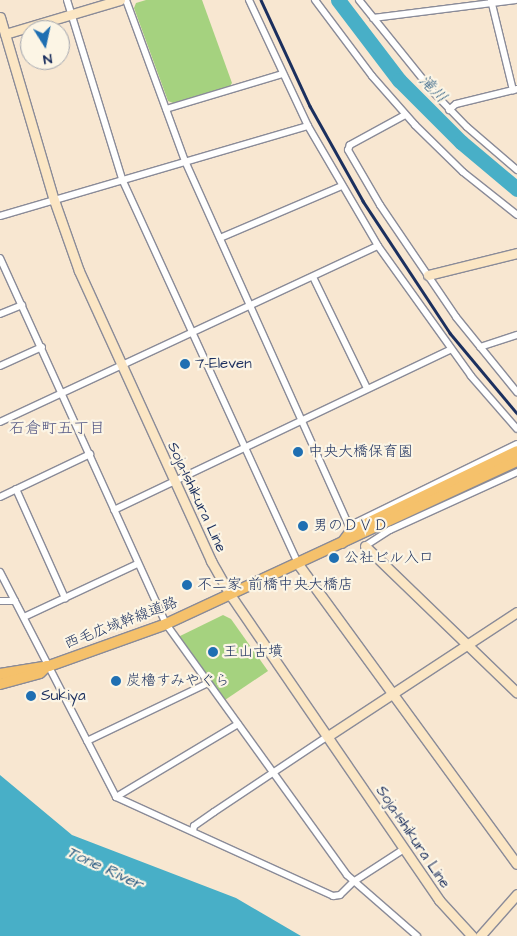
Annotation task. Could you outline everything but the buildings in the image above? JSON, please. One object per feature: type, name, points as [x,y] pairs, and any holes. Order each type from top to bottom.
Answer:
[{"type":"main road","name":"西毛広域幹線道路","points":[[0,684],[8,675],[48,666],[166,624],[231,596],[341,544],[457,485],[517,451]]},
{"type":"main road","name":"西毛広域幹線道路","points":[[341,544],[350,528],[517,461]]},
{"type":"street","points":[[67,0],[122,179],[298,564],[517,864]]},
{"type":"street","points":[[2,35],[120,0]]},
{"type":"street","points":[[126,0],[184,161],[350,528],[517,444]]},
{"type":"street","points":[[249,0],[308,126],[378,246],[451,349],[517,429]]},
{"type":"street","points":[[315,0],[406,115],[463,172],[517,215]]},
{"type":"street","points":[[359,0],[449,110],[517,170]]},
{"type":"street","points":[[373,18],[491,1],[516,0]]},
{"type":"street","points":[[449,110],[456,104],[515,90],[491,1]]},
{"type":"street","name":"Soja-Ishikura Line","points":[[0,17],[2,35],[54,200],[89,296],[174,482],[231,596],[439,900],[472,936]]},
{"type":"street","points":[[166,109],[283,74]]},
{"type":"street","points":[[406,115],[350,145],[348,150],[380,205],[456,317],[517,392]]},
{"type":"street","points":[[0,216],[308,126]]},
{"type":"street","points":[[220,238],[342,186]]},
{"type":"street","points":[[0,422],[249,304],[313,277],[378,246]]},
{"type":"street","points":[[428,275],[517,254]]},
{"type":"street","points":[[0,258],[42,347],[60,393],[90,454],[137,564],[166,624],[353,882],[416,936]]},
{"type":"street","points":[[313,277],[368,388]]},
{"type":"street","points":[[0,314],[22,305]]},
{"type":"street","points":[[480,347],[517,335]]},
{"type":"street","points":[[0,366],[42,347]]},
{"type":"street","points":[[114,510],[451,349]]},
{"type":"street","points":[[0,497],[90,454]]},
{"type":"street","points":[[517,472],[390,530],[365,546],[517,693]]},
{"type":"street","points":[[16,489],[65,598]]},
{"type":"street","points":[[24,617],[137,564]]},
{"type":"street","points":[[0,572],[116,797],[333,896],[340,895],[353,882],[404,849]]},
{"type":"street","points":[[0,601],[14,601]]},
{"type":"street","points":[[193,832],[194,826],[214,812],[392,694],[465,643],[517,612]]},
{"type":"street","points":[[87,741],[208,683]]},
{"type":"street","points":[[116,797],[238,724]]},
{"type":"street","points":[[480,936],[517,894]]},
{"type":"green space","points":[[146,0],[202,0],[232,83],[230,86],[173,103],[168,101],[134,8],[136,3]]},
{"type":"green space","points":[[223,615],[231,619],[268,671],[225,700],[178,637]]},
{"type":"water","name":"Tone River","points":[[0,775],[72,835],[236,898],[301,936],[0,936]]},
{"type":"waterway","name":"滝川","points":[[338,0],[399,80],[461,142],[517,189]]},
{"type":"railway","points":[[261,0],[310,106],[363,201],[450,333],[517,413]]},
{"type":"place","name":"7-Eleven","points":[[185,364]]},
{"type":"place","name":"中央大橋保育園","points":[[298,452]]},
{"type":"place","name":"男のＤＶＤ","points":[[303,526]]},
{"type":"place","name":"公社ビル入口","points":[[334,558]]},
{"type":"place","name":"不二家 前橋中央大橋店","points":[[187,585]]},
{"type":"place","name":"王山古墳","points":[[213,652]]},
{"type":"place","name":"炭櫓すみやぐら","points":[[116,681]]},
{"type":"place","name":"Sukiya","points":[[31,696]]},
{"type":"district","name":"石倉町五丁目","points":[[57,428]]}]
